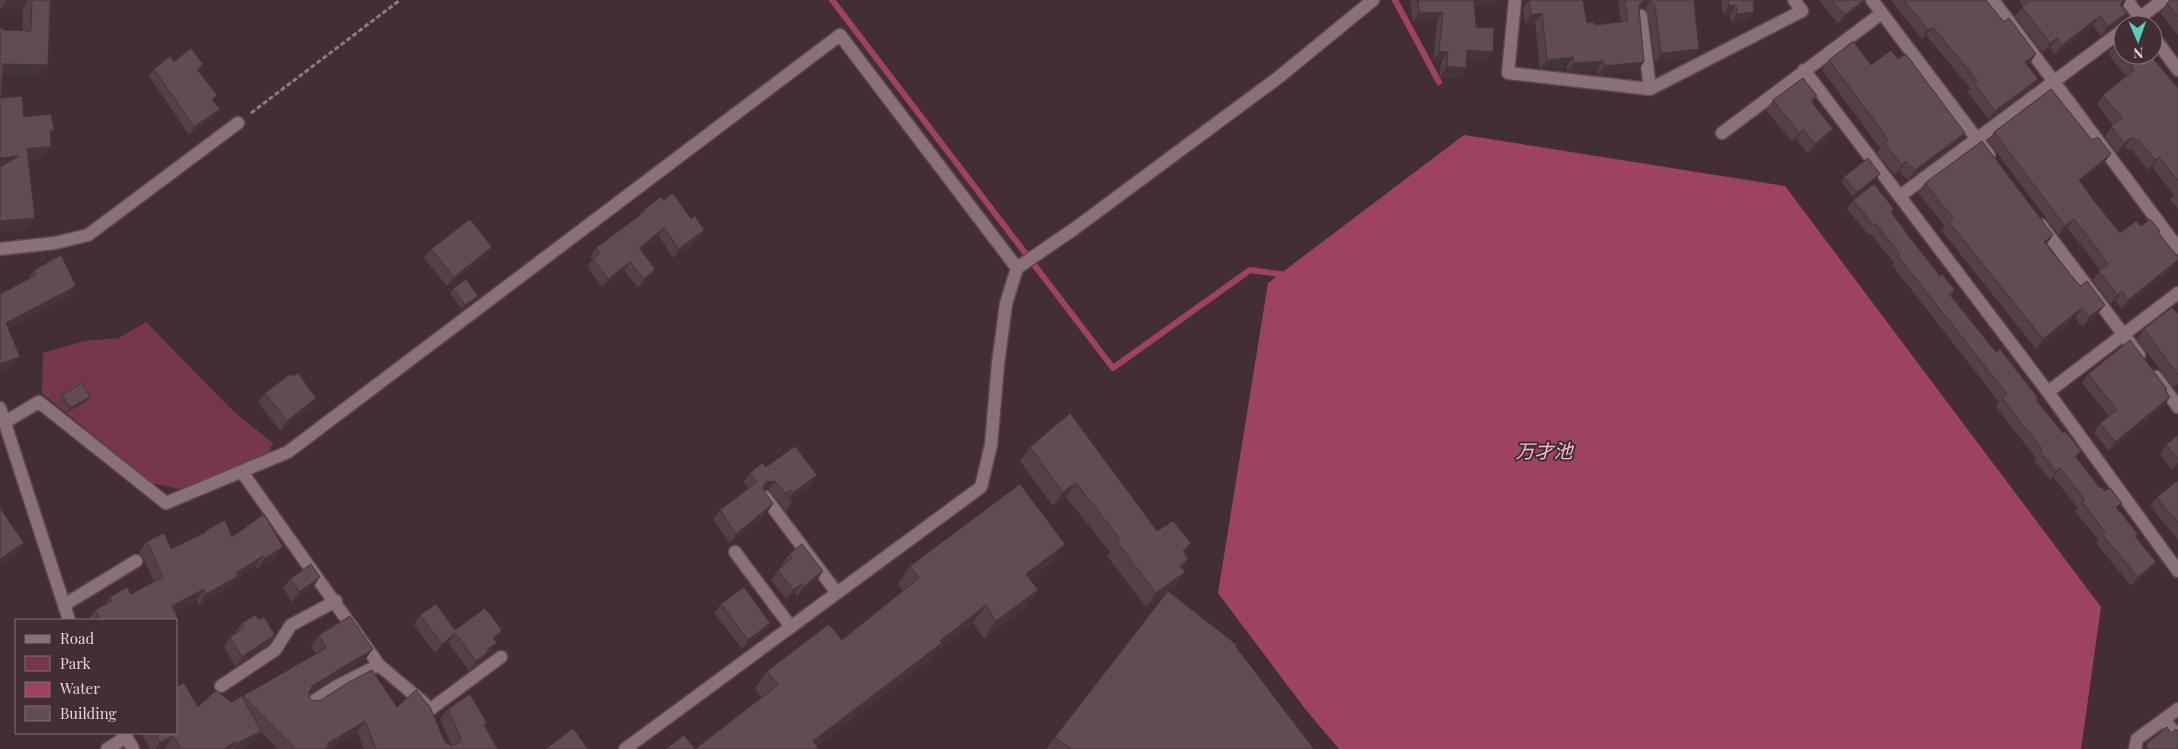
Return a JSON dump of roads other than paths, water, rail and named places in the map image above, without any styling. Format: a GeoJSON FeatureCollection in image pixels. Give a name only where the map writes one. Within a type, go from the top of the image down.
{"type":"FeatureCollection","features":[{"type":"Feature","properties":{"kind":"street"},"geometry":{"type":"LineString","coordinates":[[625,749],[980,487],[991,445],[998,364],[1006,304],[1017,268],[1074,229],[1279,77],[1372,0]]}},
{"type":"Feature","properties":{"kind":"street"},"geometry":{"type":"LineString","coordinates":[[1515,0],[1508,73],[1650,89],[1802,11],[1794,0]]}},
{"type":"Feature","properties":{"kind":"street"},"geometry":{"type":"LineString","coordinates":[[1872,0],[1994,163]]}},
{"type":"Feature","properties":{"kind":"street"},"geometry":{"type":"LineString","coordinates":[[1993,0],[2178,248]]}},
{"type":"Feature","properties":{"kind":"street"},"geometry":{"type":"LineString","coordinates":[[2127,0],[2134,15]]}},
{"type":"Feature","properties":{"kind":"street"},"geometry":{"type":"LineString","coordinates":[[2146,15],[2163,0]]}},
{"type":"Feature","properties":{"kind":"street"},"geometry":{"type":"LineString","coordinates":[[1722,133],[1882,13]]}},
{"type":"Feature","properties":{"kind":"street"},"geometry":{"type":"LineString","coordinates":[[1641,16],[1650,89]]}},
{"type":"Feature","properties":{"kind":"street"},"geometry":{"type":"LineString","coordinates":[[5,422],[39,402],[166,503],[288,452],[840,35],[1017,268]]}},
{"type":"Feature","properties":{"kind":"street"},"geometry":{"type":"LineString","coordinates":[[1900,196],[2113,38]]}},
{"type":"Feature","properties":{"kind":"street"},"geometry":{"type":"LineString","coordinates":[[2163,50],[2178,70]]}},
{"type":"Feature","properties":{"kind":"street"},"geometry":{"type":"LineString","coordinates":[[1804,70],[2048,392],[2178,571]]}},
{"type":"Feature","properties":{"kind":"street"},"geometry":{"type":"LineString","coordinates":[[0,250],[55,243],[88,235],[238,123]]}},
{"type":"Feature","properties":{"kind":"street"},"geometry":{"type":"LineString","coordinates":[[2036,217],[2178,407]]}},
{"type":"Feature","properties":{"kind":"street"},"geometry":{"type":"LineString","coordinates":[[2048,392],[2178,293]]}},
{"type":"Feature","properties":{"kind":"street"},"geometry":{"type":"LineString","coordinates":[[0,408],[69,619]]}},
{"type":"Feature","properties":{"kind":"street"},"geometry":{"type":"LineString","coordinates":[[242,472],[380,665],[424,703],[434,726]]}},
{"type":"Feature","properties":{"kind":"street"},"geometry":{"type":"LineString","coordinates":[[765,497],[837,593]]}},
{"type":"Feature","properties":{"kind":"street"},"geometry":{"type":"LineString","coordinates":[[735,552],[791,627]]}},
{"type":"Feature","properties":{"kind":"street"},"geometry":{"type":"LineString","coordinates":[[64,605],[136,561]]}},
{"type":"Feature","properties":{"kind":"street"},"geometry":{"type":"LineString","coordinates":[[220,686],[275,650],[291,625],[336,601]]}},
{"type":"Feature","properties":{"kind":"street"},"geometry":{"type":"LineString","coordinates":[[428,710],[501,657]]}},
{"type":"Feature","properties":{"kind":"street"},"geometry":{"type":"LineString","coordinates":[[309,704],[337,686],[380,665]]}},
{"type":"Feature","properties":{"kind":"street"},"geometry":{"type":"LineString","coordinates":[[2135,749],[2137,739],[2178,709]]}},
{"type":"Feature","properties":{"kind":"street"},"geometry":{"type":"LineString","coordinates":[[2164,719],[2178,737]]}},
{"type":"Feature","properties":{"kind":"street"},"geometry":{"type":"LineString","coordinates":[[107,749],[125,735],[133,749]]}},
{"type":"Feature","properties":{"kind":"water","name":"万才池"},"geometry":{"type":"Polygon","coordinates":[[[1464,135],[1785,186],[2101,607],[2081,749],[1339,749],[1306,710],[1218,593],[1268,283],[1464,135]]]}},
{"type":"Feature","properties":{"kind":"waterway"},"geometry":{"type":"LineString","coordinates":[[832,0],[1113,368],[1250,270],[1287,275]]}},
{"type":"Feature","properties":{"kind":"waterway"},"geometry":{"type":"LineString","coordinates":[[1395,0],[1439,82]]}}]}
